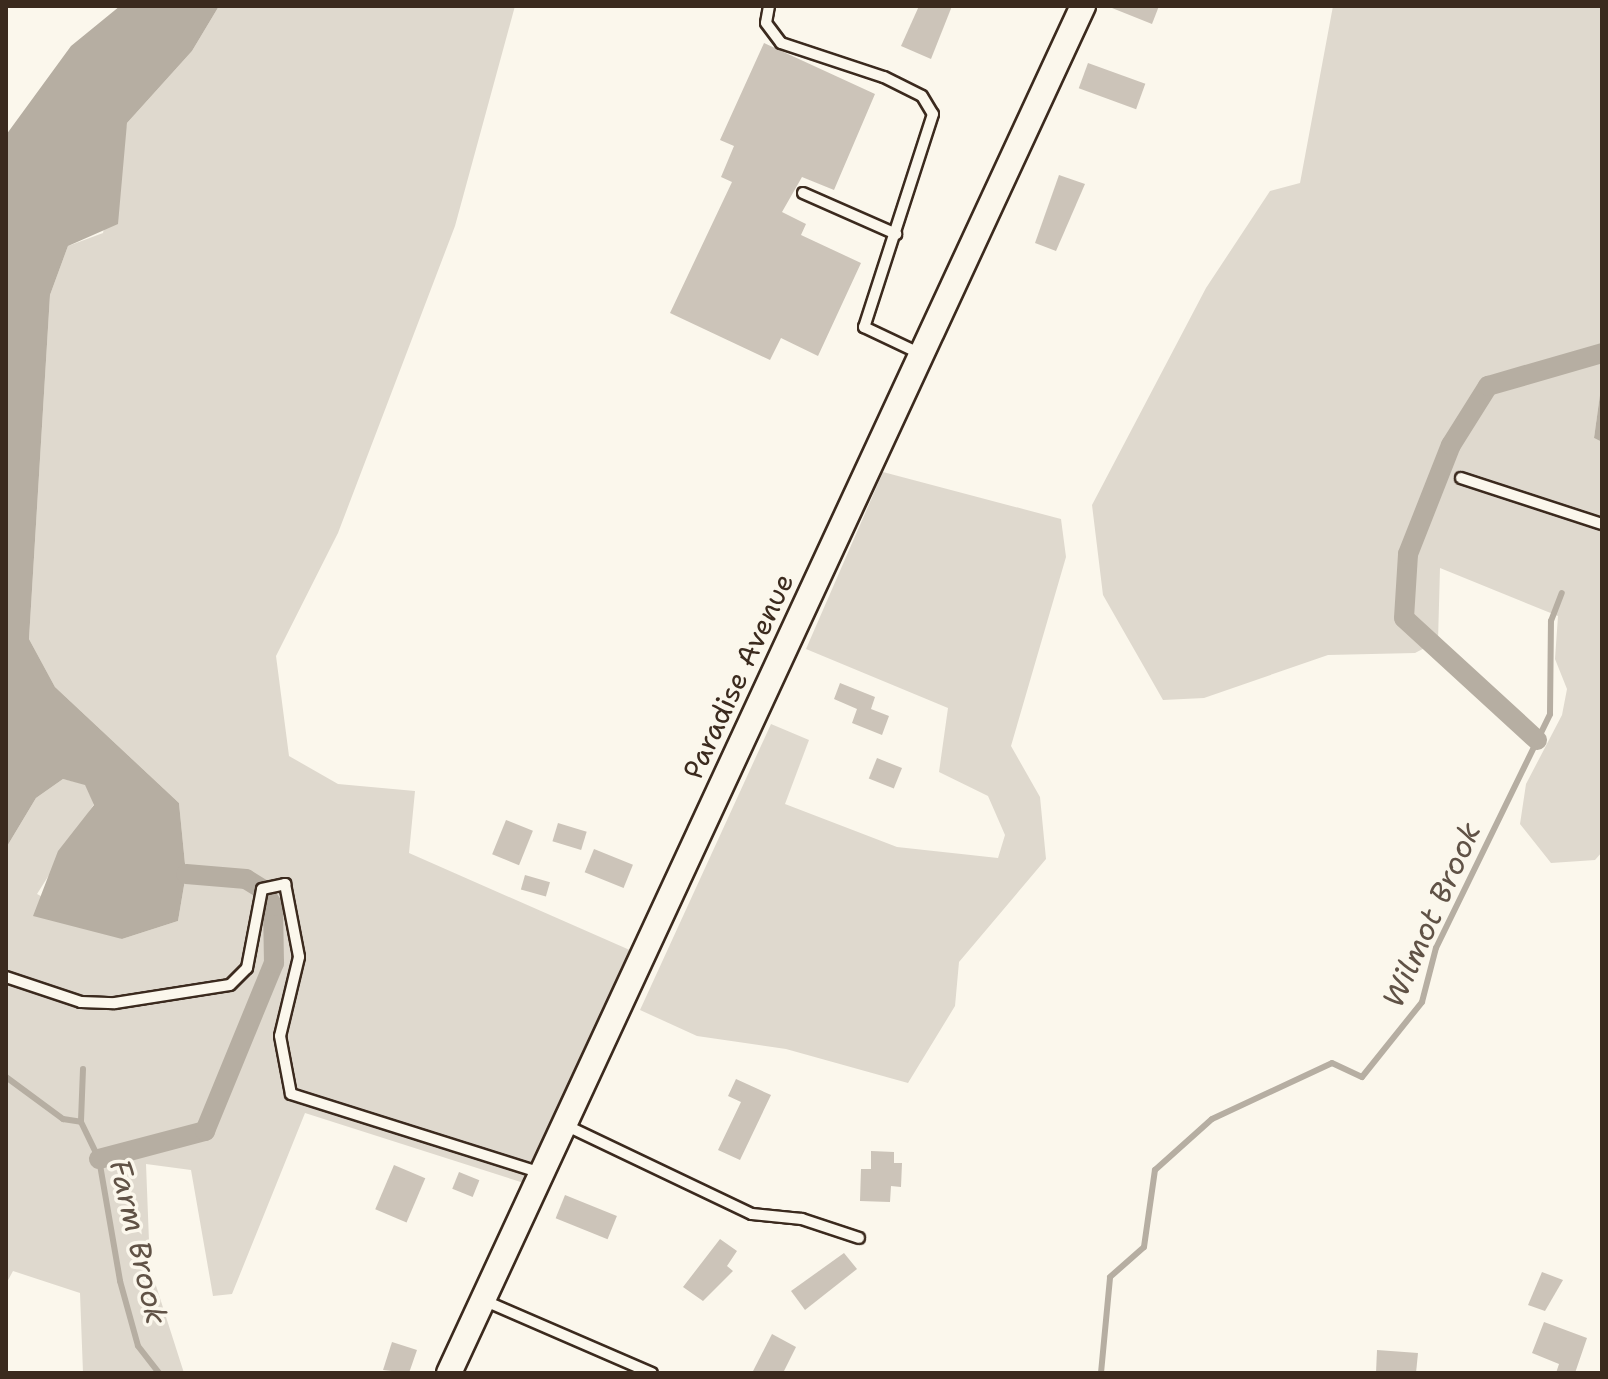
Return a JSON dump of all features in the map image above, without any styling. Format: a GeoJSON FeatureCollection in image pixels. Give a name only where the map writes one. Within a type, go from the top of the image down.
{"type":"FeatureCollection","features":[{"type":"Feature","properties":{"kind":"street","name":"Paradise Avenue"},"geometry":{"type":"LineString","coordinates":[[449,1373],[561,1124],[1083,6]]}},
{"type":"Feature","properties":{"kind":"lane"},"geometry":{"type":"LineString","coordinates":[[769,6],[766,23],[781,43],[884,77],[922,96],[933,114],[864,327],[921,354]]}},
{"type":"Feature","properties":{"kind":"lane"},"geometry":{"type":"LineString","coordinates":[[803,193],[896,234]]}},
{"type":"Feature","properties":{"kind":"lane"},"geometry":{"type":"LineString","coordinates":[[1461,478],[1602,524]]}},
{"type":"Feature","properties":{"kind":"lane"},"geometry":{"type":"LineString","coordinates":[[6,977],[81,1002],[115,1003],[230,985],[247,968],[262,889],[285,884],[299,957],[280,1036],[291,1094],[539,1172]]}},
{"type":"Feature","properties":{"kind":"lane"},"geometry":{"type":"LineString","coordinates":[[561,1124],[752,1214],[802,1219],[859,1238]]}},
{"type":"Feature","properties":{"kind":"lane"},"geometry":{"type":"LineString","coordinates":[[481,1300],[652,1373]]}},
{"type":"Feature","properties":{"kind":"shaded area"},"geometry":{"type":"Polygon","coordinates":[[[120,6],[219,6],[192,51],[127,123],[118,224],[68,246],[50,295],[29,639],[55,687],[179,803],[186,874],[178,921],[122,939],[33,916],[58,851],[94,805],[85,785],[63,779],[36,798],[6,848],[6,135],[71,46],[120,6]]]}},
{"type":"Feature","properties":{"kind":"shaded area"},"geometry":{"type":"Polygon","coordinates":[[[219,6],[515,6],[455,226],[338,533],[276,656],[289,756],[338,784],[415,791],[409,853],[632,951],[524,1183],[305,1113],[232,1294],[213,1296],[191,1170],[146,1164],[150,1267],[184,1373],[83,1373],[80,1293],[13,1271],[6,1284],[6,848],[36,798],[63,779],[85,784],[94,804],[37,894],[122,939],[178,921],[186,874],[179,803],[55,687],[29,639],[50,295],[68,246],[103,233],[127,123],[192,51],[219,6]]]}},
{"type":"Feature","properties":{"kind":"shaded area"},"geometry":{"type":"Polygon","coordinates":[[[1333,6],[1602,6],[1602,380],[1594,438],[1602,442],[1602,852],[1595,860],[1551,863],[1520,824],[1526,784],[1562,715],[1567,689],[1555,659],[1558,616],[1440,568],[1438,641],[1415,653],[1328,655],[1204,698],[1163,700],[1103,595],[1092,505],[1206,288],[1270,191],[1300,183],[1333,6]]]}},
{"type":"Feature","properties":{"kind":"shaded area"},"geometry":{"type":"Polygon","coordinates":[[[1602,380],[1602,442],[1594,438],[1602,380]]]}},
{"type":"Feature","properties":{"kind":"shaded area"},"geometry":{"type":"Polygon","coordinates":[[[883,472],[1061,519],[1066,557],[1011,746],[1040,797],[1046,859],[959,962],[955,1006],[908,1083],[786,1049],[697,1036],[640,1010],[771,724],[809,740],[785,804],[897,847],[998,858],[1005,835],[988,796],[939,772],[948,708],[806,649],[883,472]]]}},
{"type":"Feature","properties":{"kind":"building"},"geometry":{"type":"Polygon","coordinates":[[[919,6],[952,6],[931,59],[901,46],[919,6]]]}},
{"type":"Feature","properties":{"kind":"building"},"geometry":{"type":"Polygon","coordinates":[[[1107,6],[1159,6],[1152,24],[1107,6]]]}},
{"type":"Feature","properties":{"kind":"building"},"geometry":{"type":"Polygon","coordinates":[[[764,43],[875,94],[834,190],[802,177],[782,212],[806,224],[801,235],[861,263],[818,356],[781,338],[770,360],[670,313],[732,182],[721,177],[734,146],[720,140],[764,43]]]}},
{"type":"Feature","properties":{"kind":"building"},"geometry":{"type":"Polygon","coordinates":[[[1088,63],[1145,84],[1136,109],[1079,88],[1088,63]]]}},
{"type":"Feature","properties":{"kind":"building"},"geometry":{"type":"Polygon","coordinates":[[[1059,175],[1085,184],[1056,251],[1035,243],[1059,175]]]}},
{"type":"Feature","properties":{"kind":"building"},"geometry":{"type":"Polygon","coordinates":[[[840,683],[875,697],[871,709],[889,716],[882,735],[852,723],[857,709],[834,699],[840,683]]]}},
{"type":"Feature","properties":{"kind":"building"},"geometry":{"type":"Polygon","coordinates":[[[877,758],[902,768],[894,789],[869,778],[877,758]]]}},
{"type":"Feature","properties":{"kind":"building"},"geometry":{"type":"Polygon","coordinates":[[[506,820],[533,831],[519,865],[492,854],[506,820]]]}},
{"type":"Feature","properties":{"kind":"building"},"geometry":{"type":"Polygon","coordinates":[[[558,823],[587,832],[581,850],[552,841],[558,823]]]}},
{"type":"Feature","properties":{"kind":"building"},"geometry":{"type":"Polygon","coordinates":[[[594,849],[633,865],[624,888],[585,872],[594,849]]]}},
{"type":"Feature","properties":{"kind":"building"},"geometry":{"type":"Polygon","coordinates":[[[525,875],[550,882],[546,897],[521,889],[525,875]]]}},
{"type":"Feature","properties":{"kind":"building"},"geometry":{"type":"Polygon","coordinates":[[[736,1079],[771,1095],[740,1160],[718,1150],[741,1102],[728,1096],[736,1079]]]}},
{"type":"Feature","properties":{"kind":"building"},"geometry":{"type":"Polygon","coordinates":[[[871,1151],[894,1152],[894,1163],[902,1163],[901,1187],[891,1186],[890,1202],[860,1201],[861,1169],[871,1169],[871,1151]]]}},
{"type":"Feature","properties":{"kind":"building"},"geometry":{"type":"Polygon","coordinates":[[[394,1165],[425,1178],[407,1222],[375,1209],[394,1165]]]}},
{"type":"Feature","properties":{"kind":"building"},"geometry":{"type":"Polygon","coordinates":[[[459,1172],[479,1180],[473,1197],[452,1189],[459,1172]]]}},
{"type":"Feature","properties":{"kind":"building"},"geometry":{"type":"Polygon","coordinates":[[[565,1195],[617,1216],[608,1239],[556,1218],[565,1195]]]}},
{"type":"Feature","properties":{"kind":"building"},"geometry":{"type":"Polygon","coordinates":[[[720,1239],[737,1251],[727,1266],[733,1271],[703,1301],[683,1287],[720,1239]]]}},
{"type":"Feature","properties":{"kind":"building"},"geometry":{"type":"Polygon","coordinates":[[[844,1253],[857,1269],[805,1310],[791,1291],[844,1253]]]}},
{"type":"Feature","properties":{"kind":"building"},"geometry":{"type":"Polygon","coordinates":[[[1542,1272],[1563,1280],[1545,1311],[1528,1305],[1542,1272]]]}},
{"type":"Feature","properties":{"kind":"building"},"geometry":{"type":"Polygon","coordinates":[[[1544,1322],[1587,1338],[1575,1373],[1556,1373],[1559,1364],[1532,1353],[1544,1322]]]}},
{"type":"Feature","properties":{"kind":"building"},"geometry":{"type":"Polygon","coordinates":[[[772,1334],[796,1347],[783,1373],[752,1373],[772,1334]]]}},
{"type":"Feature","properties":{"kind":"building"},"geometry":{"type":"Polygon","coordinates":[[[392,1342],[417,1350],[409,1373],[383,1370],[392,1342]]]}},
{"type":"Feature","properties":{"kind":"building"},"geometry":{"type":"Polygon","coordinates":[[[1377,1350],[1418,1353],[1416,1373],[1376,1373],[1377,1350]]]}},
{"type":"Feature","properties":{"kind":"waterway"},"geometry":{"type":"LineString","coordinates":[[1537,740],[1404,618],[1408,554],[1451,445],[1488,386],[1602,353]]}},
{"type":"Feature","properties":{"kind":"waterway","name":"Wilmot Brook"},"geometry":{"type":"LineString","coordinates":[[1101,1373],[1110,1277],[1144,1247],[1155,1170],[1212,1119],[1332,1063],[1362,1077],[1422,1002],[1436,948],[1550,714],[1551,621],[1562,593]]}},
{"type":"Feature","properties":{"kind":"waterway"},"geometry":{"type":"LineString","coordinates":[[99,1159],[205,1131],[274,963],[273,906],[262,889],[246,879],[186,874]]}},
{"type":"Feature","properties":{"kind":"waterway","name":"Farm Brook"},"geometry":{"type":"LineString","coordinates":[[83,1069],[81,1122],[99,1159],[120,1281],[138,1346],[159,1373]]}},
{"type":"Feature","properties":{"kind":"waterway"},"geometry":{"type":"LineString","coordinates":[[6,1077],[63,1119],[81,1122]]}}]}
